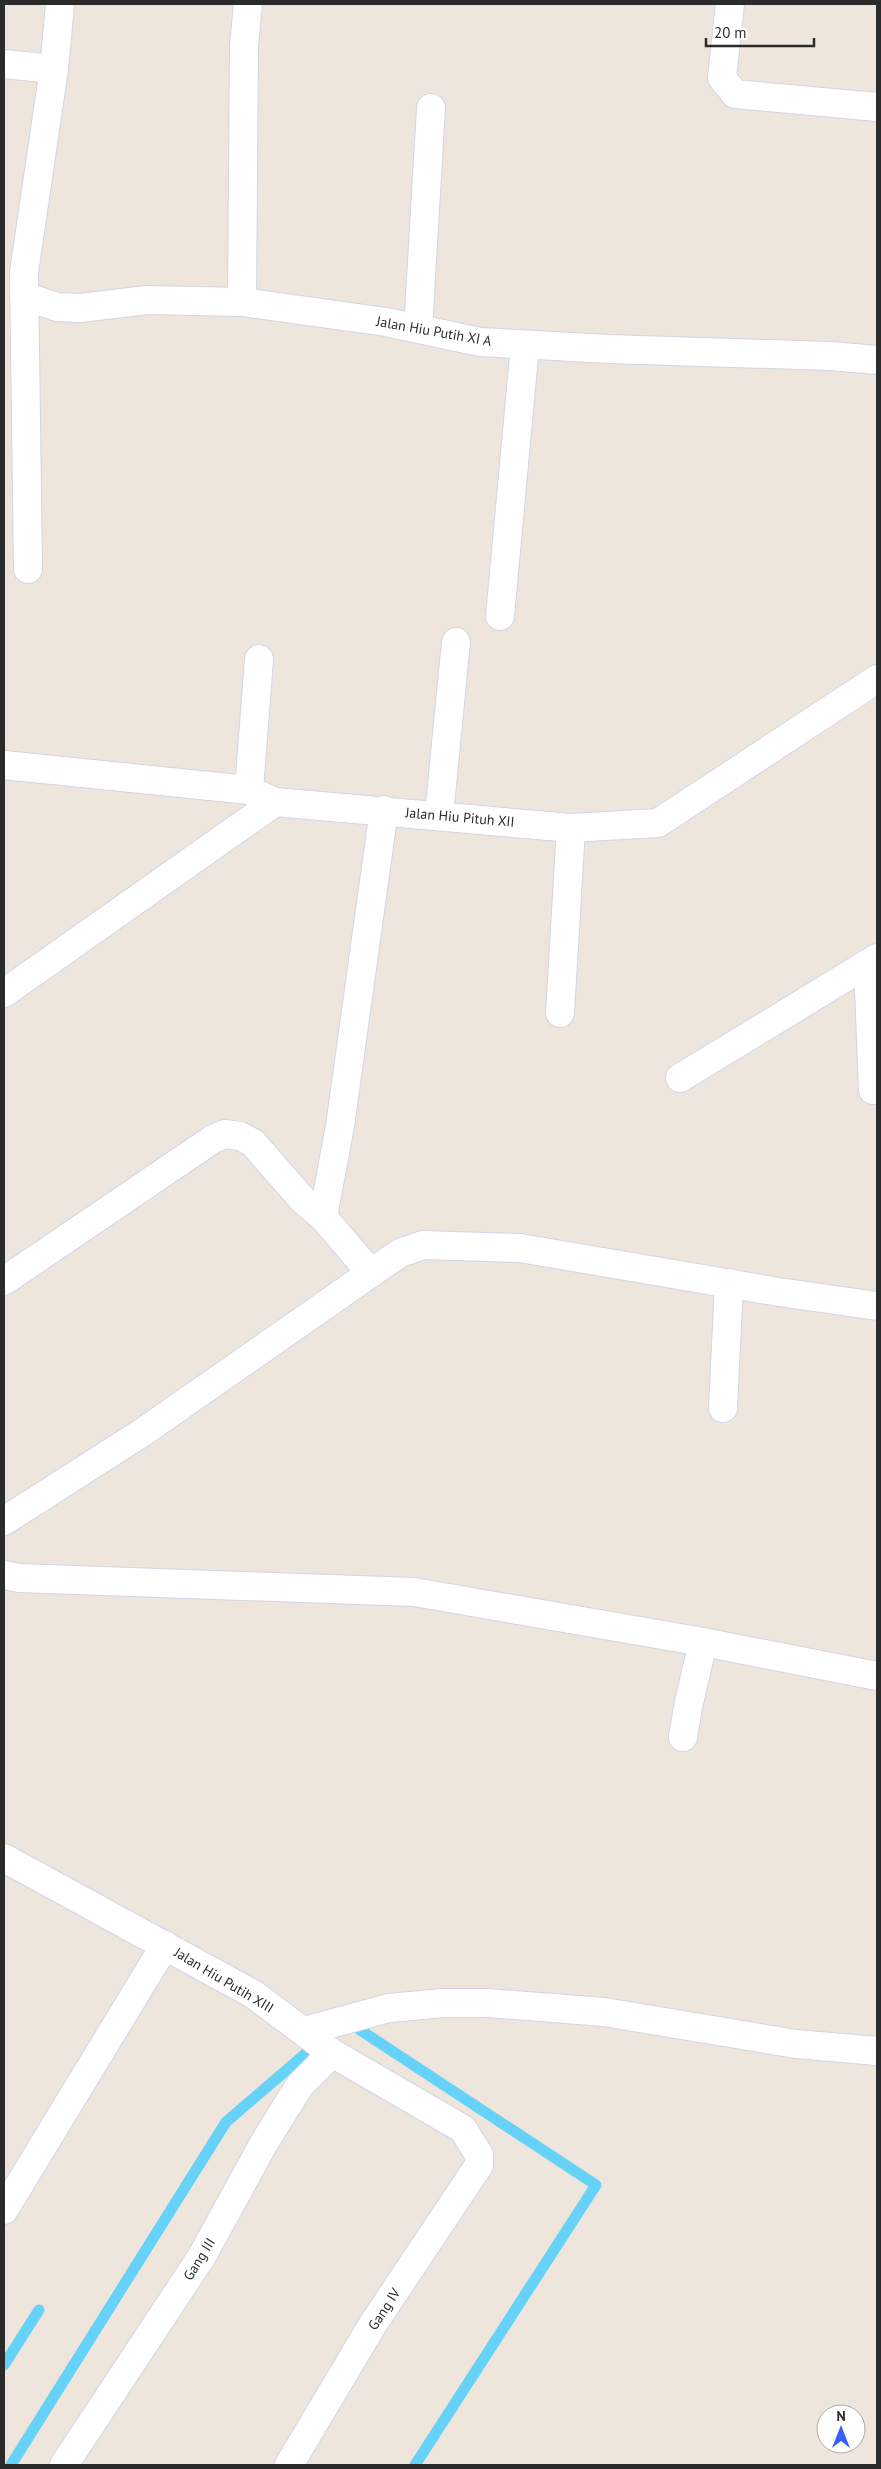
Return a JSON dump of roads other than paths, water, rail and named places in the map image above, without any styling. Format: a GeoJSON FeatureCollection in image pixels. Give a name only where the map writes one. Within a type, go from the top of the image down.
{"type":"FeatureCollection","features":[{"type":"Feature","properties":{"kind":"street"},"geometry":{"type":"LineString","coordinates":[[28,569],[17,280],[54,69],[60,4]]}},
{"type":"Feature","properties":{"kind":"street"},"geometry":{"type":"LineString","coordinates":[[242,302],[244,45],[248,4]]}},
{"type":"Feature","properties":{"kind":"street"},"geometry":{"type":"LineString","coordinates":[[730,4],[722,78],[735,94],[877,107]]}},
{"type":"Feature","properties":{"kind":"street"},"geometry":{"type":"LineString","coordinates":[[4,64],[54,69]]}},
{"type":"Feature","properties":{"kind":"street"},"geometry":{"type":"LineString","coordinates":[[418,329],[431,108]]}},
{"type":"Feature","properties":{"kind":"street","name":"Jalan Hiu Putih XI A"},"geometry":{"type":"LineString","coordinates":[[17,280],[57,306],[80,308],[148,300],[242,302],[386,322],[480,342],[831,356],[877,360]]}},
{"type":"Feature","properties":{"kind":"street"},"geometry":{"type":"LineString","coordinates":[[500,616],[525,345]]}},
{"type":"Feature","properties":{"kind":"street"},"geometry":{"type":"LineString","coordinates":[[439,815],[456,642]]}},
{"type":"Feature","properties":{"kind":"street"},"geometry":{"type":"LineString","coordinates":[[249,790],[259,660]]}},
{"type":"Feature","properties":{"kind":"street","name":"Jalan Hiu Pituh XII"},"geometry":{"type":"LineString","coordinates":[[4,765],[249,790],[275,802],[384,810],[571,828],[658,823],[877,679]]}},
{"type":"Feature","properties":{"kind":"street"},"geometry":{"type":"LineString","coordinates":[[4,993],[275,802]]}},
{"type":"Feature","properties":{"kind":"street"},"geometry":{"type":"LineString","coordinates":[[323,1217],[340,1126],[384,810]]}},
{"type":"Feature","properties":{"kind":"street"},"geometry":{"type":"LineString","coordinates":[[560,1013],[571,828]]}},
{"type":"Feature","properties":{"kind":"street"},"geometry":{"type":"LineString","coordinates":[[680,1078],[872,961]]}},
{"type":"Feature","properties":{"kind":"street"},"geometry":{"type":"LineString","coordinates":[[872,961],[873,1090]]}},
{"type":"Feature","properties":{"kind":"street"},"geometry":{"type":"LineString","coordinates":[[4,1280],[213,1139],[225,1134],[240,1136],[254,1143],[302,1199],[323,1217],[371,1273]]}},
{"type":"Feature","properties":{"kind":"street"},"geometry":{"type":"LineString","coordinates":[[4,1521],[143,1432],[400,1253],[424,1244],[520,1248],[877,1306]]}},
{"type":"Feature","properties":{"kind":"street"},"geometry":{"type":"LineString","coordinates":[[723,1408],[730,1283]]}},
{"type":"Feature","properties":{"kind":"street"},"geometry":{"type":"LineString","coordinates":[[4,1575],[19,1578],[414,1592],[703,1642],[877,1676]]}},
{"type":"Feature","properties":{"kind":"street"},"geometry":{"type":"LineString","coordinates":[[683,1737],[703,1642]]}},
{"type":"Feature","properties":{"kind":"street","name":"Jalan Hiu Putih XIII"},"geometry":{"type":"LineString","coordinates":[[4,1858],[254,1994],[332,2053],[463,2129],[479,2155]]}},
{"type":"Feature","properties":{"kind":"street"},"geometry":{"type":"LineString","coordinates":[[4,2210],[165,1945]]}},
{"type":"Feature","properties":{"kind":"street"},"geometry":{"type":"LineString","coordinates":[[304,2031],[389,2008],[443,2003],[488,2003],[604,2012],[796,2044],[877,2050]]}},
{"type":"Feature","properties":{"kind":"street","name":"Gang III"},"geometry":{"type":"LineString","coordinates":[[64,2465],[202,2256],[264,2143],[300,2086],[332,2053]]}},
{"type":"Feature","properties":{"kind":"street","name":"Gang IV"},"geometry":{"type":"LineString","coordinates":[[290,2465],[373,2324],[479,2165],[479,2155]]}},
{"type":"Feature","properties":{"kind":"waterway"},"geometry":{"type":"LineString","coordinates":[[348,2022],[596,2185],[415,2465]]}},
{"type":"Feature","properties":{"kind":"waterway"},"geometry":{"type":"LineString","coordinates":[[11,2465],[226,2122],[318,2043]]}},
{"type":"Feature","properties":{"kind":"waterway"},"geometry":{"type":"LineString","coordinates":[[4,2365],[39,2310]]}}]}
